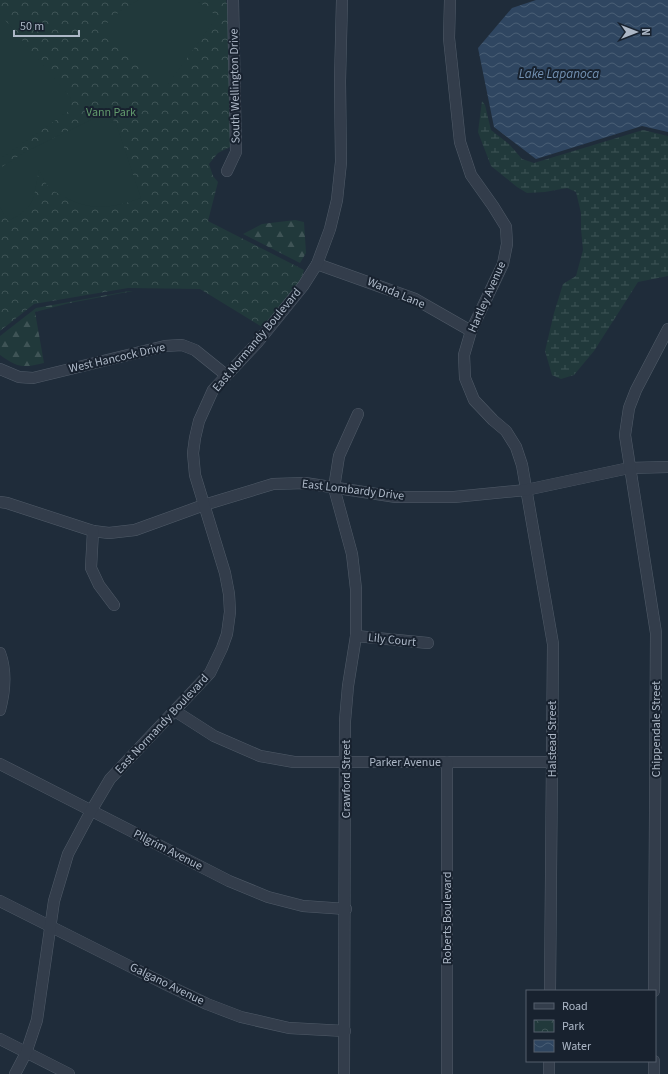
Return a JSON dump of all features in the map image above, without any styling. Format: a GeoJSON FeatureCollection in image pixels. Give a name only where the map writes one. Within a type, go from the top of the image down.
{"type":"FeatureCollection","features":[{"type":"Feature","properties":{"kind":"street","name":"South Wellington Drive"},"geometry":{"type":"LineString","coordinates":[[227,171],[236,152],[233,0]]}},
{"type":"Feature","properties":{"kind":"street","name":"East Normandy Boulevard"},"geometry":{"type":"LineString","coordinates":[[15,1074],[26,1053],[37,1020],[54,901],[68,854],[91,810],[110,779],[210,673],[227,634],[230,612],[229,594],[225,573],[195,475],[193,453],[195,438],[199,421],[213,390],[257,343],[304,286],[317,264],[330,229],[337,200],[341,162],[340,81],[342,0]]}},
{"type":"Feature","properties":{"kind":"street","name":"Hartley Avenue"},"geometry":{"type":"LineString","coordinates":[[450,0],[449,38],[460,142],[471,175],[506,227],[507,244],[503,264],[471,331],[464,355],[465,378],[474,400],[506,431],[516,447],[522,465],[526,490]]}},
{"type":"Feature","properties":{"kind":"street","name":"Wanda Lane"},"geometry":{"type":"LineString","coordinates":[[317,264],[415,299],[471,331]]}},
{"type":"Feature","properties":{"kind":"street","name":"Chippendale Street"},"geometry":{"type":"LineString","coordinates":[[654,990],[656,633],[625,435],[629,408],[636,390],[668,329]]}},
{"type":"Feature","properties":{"kind":"street","name":"West Hancock Drive"},"geometry":{"type":"LineString","coordinates":[[0,369],[19,377],[32,378],[166,346],[182,345],[195,350],[226,375]]}},
{"type":"Feature","properties":{"kind":"street"},"geometry":{"type":"LineString","coordinates":[[334,488],[339,456],[358,414]]}},
{"type":"Feature","properties":{"kind":"street","name":"East Lombardy Drive"},"geometry":{"type":"LineString","coordinates":[[0,502],[93,531],[109,533],[134,530],[273,484],[305,483],[396,497],[454,497],[526,490],[629,468],[668,467]]}},
{"type":"Feature","properties":{"kind":"street","name":"Crawford Street"},"geometry":{"type":"LineString","coordinates":[[334,488],[352,554],[357,614],[356,636],[348,686],[346,721],[344,1074]]}},
{"type":"Feature","properties":{"kind":"street","name":"Halstead Street"},"geometry":{"type":"LineString","coordinates":[[526,490],[553,644],[550,990]]}},
{"type":"Feature","properties":{"kind":"street"},"geometry":{"type":"LineString","coordinates":[[93,531],[91,568],[99,585],[114,606]]}},
{"type":"Feature","properties":{"kind":"street","name":"Lily Court"},"geometry":{"type":"LineString","coordinates":[[356,636],[428,643]]}},
{"type":"Feature","properties":{"kind":"street"},"geometry":{"type":"LineString","coordinates":[[0,653],[4,675],[4,693],[0,710]]}},
{"type":"Feature","properties":{"kind":"street","name":"Parker Avenue"},"geometry":{"type":"LineString","coordinates":[[175,711],[214,736],[260,756],[294,762],[552,762]]}},
{"type":"Feature","properties":{"kind":"street","name":"Roberts Boulevard"},"geometry":{"type":"LineString","coordinates":[[446,762],[446,1074]]}},
{"type":"Feature","properties":{"kind":"street","name":"Pilgrim Avenue"},"geometry":{"type":"LineString","coordinates":[[0,764],[229,880],[268,897],[303,906],[346,908]]}},
{"type":"Feature","properties":{"kind":"street","name":"Galgano Avenue"},"geometry":{"type":"LineString","coordinates":[[0,901],[165,984],[208,1004],[241,1017],[289,1028],[345,1031]]}},
{"type":"Feature","properties":{"kind":"street"},"geometry":{"type":"LineString","coordinates":[[0,1039],[69,1074]]}},
{"type":"Feature","properties":{"kind":"street"},"geometry":{"type":"LineString","coordinates":[[549,1062],[549,1074]]}},
{"type":"Feature","properties":{"kind":"street"},"geometry":{"type":"LineString","coordinates":[[654,1062],[654,1074]]}},
{"type":"Feature","properties":{"kind":"green space","name":"Vann Park"},"geometry":{"type":"Polygon","coordinates":[[[0,0],[226,0],[229,14],[230,147],[218,153],[209,164],[213,176],[218,182],[208,221],[304,270],[292,293],[262,327],[200,289],[128,288],[34,304],[0,331],[0,0]]]}},
{"type":"Feature","properties":{"kind":"green space"},"geometry":{"type":"Polygon","coordinates":[[[139,0],[196,0],[217,17],[168,84],[164,87],[99,32],[108,22],[127,6],[139,0]]]}},
{"type":"Feature","properties":{"kind":"green space"},"geometry":{"type":"Polygon","coordinates":[[[0,14],[71,98],[70,110],[0,159],[0,14]]]}},
{"type":"Feature","properties":{"kind":"green space"},"geometry":{"type":"Polygon","coordinates":[[[482,101],[485,105],[491,130],[509,144],[522,159],[534,163],[643,130],[668,136],[668,276],[638,282],[594,351],[574,375],[561,379],[552,375],[545,351],[563,284],[576,276],[583,250],[581,213],[576,192],[567,188],[545,192],[527,193],[517,187],[491,166],[478,132],[482,101]]]}},
{"type":"Feature","properties":{"kind":"green space"},"geometry":{"type":"Polygon","coordinates":[[[101,115],[115,121],[141,198],[112,206],[102,207],[83,204],[73,201],[50,188],[39,170],[34,195],[29,206],[8,221],[0,207],[0,168],[27,151],[101,115]]]}},
{"type":"Feature","properties":{"kind":"green space"},"geometry":{"type":"Polygon","coordinates":[[[295,220],[304,222],[306,253],[300,263],[243,234],[262,224],[295,220]]]}},
{"type":"Feature","properties":{"kind":"green space"},"geometry":{"type":"Polygon","coordinates":[[[133,291],[70,303],[35,312],[44,363],[31,366],[21,366],[16,365],[0,355],[0,336],[36,308],[133,291]]]}},
{"type":"Feature","properties":{"kind":"water","name":"Lake Lapanoca"},"geometry":{"type":"Polygon","coordinates":[[[536,0],[668,0],[668,132],[642,126],[536,159],[494,127],[478,48],[512,8],[536,0]]]}}]}
